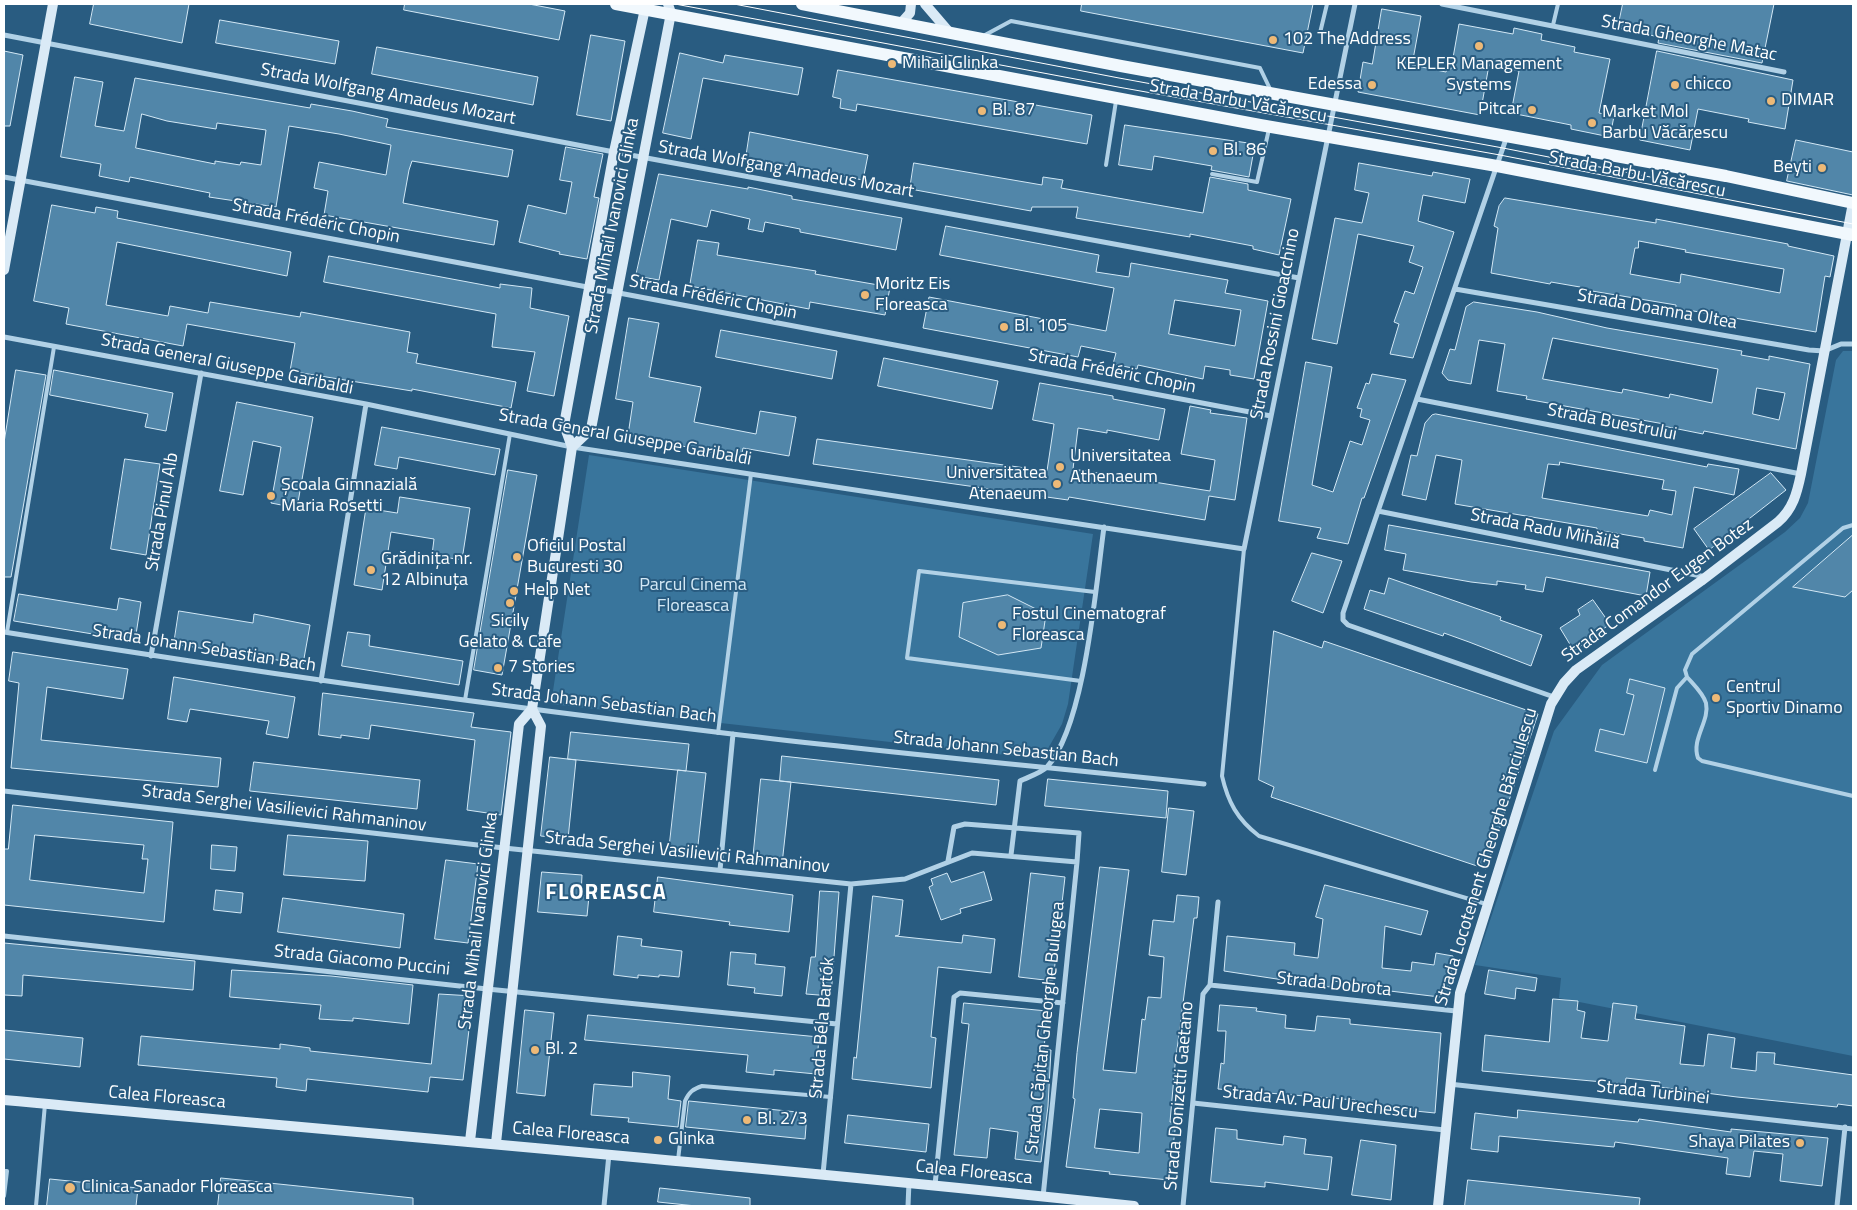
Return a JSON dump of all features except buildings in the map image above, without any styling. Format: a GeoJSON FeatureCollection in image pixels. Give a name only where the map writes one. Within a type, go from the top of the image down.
{"type":"FeatureCollection","features":[{"type":"Feature","properties":{"kind":"main road","name":"Strada Barbu Văcărescu"},"geometry":{"type":"LineString","coordinates":[[616,4],[669,8],[1117,99],[1497,166],[1850,235]]}},
{"type":"Feature","properties":{"kind":"main road","name":"Strada Barbu Văcărescu"},"geometry":{"type":"LineString","coordinates":[[802,4],[1272,93],[1507,135],[1853,203]]}},
{"type":"Feature","properties":{"kind":"street"},"geometry":{"type":"LineString","coordinates":[[4,270],[53,4]]}},
{"type":"Feature","properties":{"kind":"street"},"geometry":{"type":"LineString","coordinates":[[902,22],[910,13],[912,4]]}},
{"type":"Feature","properties":{"kind":"street"},"geometry":{"type":"LineString","coordinates":[[925,4],[949,32]]}},
{"type":"Feature","properties":{"kind":"street"},"geometry":{"type":"LineString","coordinates":[[1334,104],[1355,4]]}},
{"type":"Feature","properties":{"kind":"street","name":"Strada Gheorghe Matac"},"geometry":{"type":"LineString","coordinates":[[1442,4],[1784,72]]}},
{"type":"Feature","properties":{"kind":"street","name":"Strada Mihail Ivanovici Glinka"},"geometry":{"type":"LineString","coordinates":[[470,1141],[519,724],[532,709],[572,447],[564,425],[614,152],[645,6]]}},
{"type":"Feature","properties":{"kind":"street","name":"Strada Mihail Ivanovici Glinka"},"geometry":{"type":"LineString","coordinates":[[572,447],[591,429],[669,8]]}},
{"type":"Feature","properties":{"kind":"street","name":"Strada Wolfgang Amadeus Mozart"},"geometry":{"type":"LineString","coordinates":[[4,35],[614,152],[1299,278]]}},
{"type":"Feature","properties":{"kind":"street","name":"Strada Rossini Gioacchino"},"geometry":{"type":"LineString","coordinates":[[1244,549],[1334,104]]}},
{"type":"Feature","properties":{"kind":"street"},"geometry":{"type":"LineString","coordinates":[[1507,135],[1343,613],[1343,620],[1348,625],[1554,697]]}},
{"type":"Feature","properties":{"kind":"street","name":"Strada Frédéric Chopin"},"geometry":{"type":"LineString","coordinates":[[4,177],[589,289],[1271,416]]}},
{"type":"Feature","properties":{"kind":"street","name":"Strada Comandor Eugen Botez"},"geometry":{"type":"LineString","coordinates":[[1554,697],[1576,670],[1706,577],[1786,515],[1798,492],[1802,474],[1824,351],[1850,235],[1853,203]]}},
{"type":"Feature","properties":{"kind":"street","name":"Strada Doamna Oltea"},"geometry":{"type":"LineString","coordinates":[[1455,289],[1824,351],[1841,344],[1853,344]]}},
{"type":"Feature","properties":{"kind":"street","name":"Strada General Giuseppe Garibaldi"},"geometry":{"type":"LineString","coordinates":[[4,337],[366,404],[572,447],[1244,549]]}},
{"type":"Feature","properties":{"kind":"street","name":"Strada Pinul Alb"},"geometry":{"type":"LineString","coordinates":[[151,656],[201,373]]}},
{"type":"Feature","properties":{"kind":"street","name":"Strada Buestrului"},"geometry":{"type":"LineString","coordinates":[[1417,398],[1802,474]]}},
{"type":"Feature","properties":{"kind":"street"},"geometry":{"type":"LineString","coordinates":[[320,681],[366,404]]}},
{"type":"Feature","properties":{"kind":"street","name":"Strada Radu Mihăilă"},"geometry":{"type":"LineString","coordinates":[[1378,511],[1706,577]]}},
{"type":"Feature","properties":{"kind":"street"},"geometry":{"type":"LineString","coordinates":[[1077,862],[1011,855],[1013,827],[1020,782],[1046,768],[1064,738],[1081,680],[1096,592],[1104,527]]}},
{"type":"Feature","properties":{"kind":"street","name":"Strada Johann Sebastian Bach"},"geometry":{"type":"LineString","coordinates":[[6,632],[320,681],[532,709],[733,734],[1204,784]]}},
{"type":"Feature","properties":{"kind":"street","name":"Strada Locotenent Gheorghe Bănciulescu"},"geometry":{"type":"LineString","coordinates":[[1438,1206],[1456,1012],[1486,904],[1554,697]]}},
{"type":"Feature","properties":{"kind":"street","name":"Strada Mihail Ivanovici Glinka"},"geometry":{"type":"LineString","coordinates":[[496,1143],[541,726],[532,709]]}},
{"type":"Feature","properties":{"kind":"street"},"geometry":{"type":"LineString","coordinates":[[720,870],[733,734]]}},
{"type":"Feature","properties":{"kind":"street","name":"Strada Serghei Vasilievici Rahmaninov"},"geometry":{"type":"LineString","coordinates":[[4,791],[504,848],[851,884],[904,879],[972,853],[1011,855]]}},
{"type":"Feature","properties":{"kind":"street","name":"Strada Căpitan Gheorghe Bulugea"},"geometry":{"type":"LineString","coordinates":[[948,861],[954,827],[965,824],[1079,834],[1043,1196]]}},
{"type":"Feature","properties":{"kind":"street","name":"Strada Béla Bartók"},"geometry":{"type":"LineString","coordinates":[[823,1174],[851,884]]}},
{"type":"Feature","properties":{"kind":"street","name":"Strada Donizetti Gaetano"},"geometry":{"type":"LineString","coordinates":[[1184,1206],[1203,994],[1210,985],[1218,902]]}},
{"type":"Feature","properties":{"kind":"street","name":"Strada Giacomo Puccini"},"geometry":{"type":"LineString","coordinates":[[4,936],[487,989],[838,1024]]}},
{"type":"Feature","properties":{"kind":"street","name":"Strada Dobrota"},"geometry":{"type":"LineString","coordinates":[[1210,985],[1456,1012]]}},
{"type":"Feature","properties":{"kind":"street"},"geometry":{"type":"LineString","coordinates":[[935,1185],[954,997],[960,993],[1063,1003]]}},
{"type":"Feature","properties":{"kind":"street","name":"Strada Turbinei"},"geometry":{"type":"LineString","coordinates":[[1449,1084],[1853,1129]]}},
{"type":"Feature","properties":{"kind":"street","name":"Calea Floreasca"},"geometry":{"type":"LineString","coordinates":[[4,1100],[678,1160],[1134,1206]]}},
{"type":"Feature","properties":{"kind":"street","name":"Strada Av. Paul Urechescu"},"geometry":{"type":"LineString","coordinates":[[1193,1103],[1445,1130]]}},
{"type":"Feature","properties":{"kind":"street"},"geometry":{"type":"LineString","coordinates":[[1837,1206],[1845,1127]]}},
{"type":"Feature","properties":{"kind":"street"},"geometry":{"type":"LineString","coordinates":[[604,1206],[609,1154]]}},
{"type":"Feature","properties":{"kind":"street"},"geometry":{"type":"LineString","coordinates":[[908,1206],[909,1182]]}},
{"type":"Feature","properties":{"kind":"lane"},"geometry":{"type":"LineString","coordinates":[[1320,33],[1327,4]]}},
{"type":"Feature","properties":{"kind":"lane"},"geometry":{"type":"LineString","coordinates":[[1553,25],[1558,4]]}},
{"type":"Feature","properties":{"kind":"lane"},"geometry":{"type":"LineString","coordinates":[[981,38],[1011,21],[1260,68],[1272,93]]}},
{"type":"Feature","properties":{"kind":"lane"},"geometry":{"type":"LineString","coordinates":[[1106,165],[1117,99]]}},
{"type":"Feature","properties":{"kind":"lane"},"geometry":{"type":"LineString","coordinates":[[1212,174],[1257,182],[1270,127]]}},
{"type":"Feature","properties":{"kind":"lane"},"geometry":{"type":"LineString","coordinates":[[6,632],[54,346]]}},
{"type":"Feature","properties":{"kind":"lane"},"geometry":{"type":"LineString","coordinates":[[465,700],[510,434]]}},
{"type":"Feature","properties":{"kind":"lane"},"geometry":{"type":"LineString","coordinates":[[718,732],[750,474]]}},
{"type":"Feature","properties":{"kind":"lane"},"geometry":{"type":"LineString","coordinates":[[1853,525],[1843,528],[1692,654],[1686,670],[1687,677],[1702,694],[1707,708],[1696,746],[1698,758],[1702,761],[1853,796]]}},
{"type":"Feature","properties":{"kind":"lane"},"geometry":{"type":"LineString","coordinates":[[1244,549],[1222,776],[1227,798],[1235,812],[1245,825],[1259,836],[1486,904]]}},
{"type":"Feature","properties":{"kind":"lane"},"geometry":{"type":"LineString","coordinates":[[1081,680],[907,658],[919,571],[1096,592]]}},
{"type":"Feature","properties":{"kind":"lane"},"geometry":{"type":"LineString","coordinates":[[1655,770],[1677,688],[1687,677]]}},
{"type":"Feature","properties":{"kind":"lane"},"geometry":{"type":"LineString","coordinates":[[678,1160],[685,1101],[689,1093],[695,1088],[702,1086],[831,1097]]}},
{"type":"Feature","properties":{"kind":"lane"},"geometry":{"type":"LineString","coordinates":[[36,1206],[45,1104]]}},
{"type":"Feature","properties":{"kind":"lane"},"geometry":{"type":"LineString","coordinates":[[4,1170],[6,1171],[4,1196]]}},
{"type":"Feature","properties":{"kind":"green space","name":"Centrul Sportiv Dinamo"},"geometry":{"type":"Polygon","coordinates":[[[1843,351],[1853,351],[1853,1056],[1559,998],[1561,978],[1475,965],[1554,731],[1602,665],[1785,532],[1800,518],[1808,503],[1836,360],[1843,351]]]}},
{"type":"Feature","properties":{"kind":"green space","name":"Parcul Cinema Floreasca"},"geometry":{"type":"Polygon","coordinates":[[[589,455],[1093,534],[1068,704],[1062,724],[1042,759],[551,704],[589,455]]]}},
{"type":"Feature","properties":{"kind":"tram line"},"geometry":{"type":"LineString","coordinates":[[675,4],[1118,87],[1500,155],[1853,224]]}},
{"type":"Feature","properties":{"kind":"tram line"},"geometry":{"type":"LineString","coordinates":[[734,4],[1119,78],[1503,148],[1701,187]]}},
{"type":"Feature","properties":{"kind":"place","name":"102 The Address"},"geometry":{"type":"Point","coordinates":[1273,40]}},
{"type":"Feature","properties":{"kind":"place","name":"KEPLER Management Systems"},"geometry":{"type":"Point","coordinates":[1479,46]}},
{"type":"Feature","properties":{"kind":"place","name":"Mihail Glinka"},"geometry":{"type":"Point","coordinates":[892,64]}},
{"type":"Feature","properties":{"kind":"place","name":"Edessa"},"geometry":{"type":"Point","coordinates":[1372,85]}},
{"type":"Feature","properties":{"kind":"place","name":"chicco"},"geometry":{"type":"Point","coordinates":[1675,85]}},
{"type":"Feature","properties":{"kind":"place","name":"DIMAR"},"geometry":{"type":"Point","coordinates":[1771,101]}},
{"type":"Feature","properties":{"kind":"place","name":"Pitcar"},"geometry":{"type":"Point","coordinates":[1532,110]}},
{"type":"Feature","properties":{"kind":"place","name":"Bl. 87"},"geometry":{"type":"Point","coordinates":[982,111]}},
{"type":"Feature","properties":{"kind":"place","name":"Market Mol Barbu Văcărescu"},"geometry":{"type":"Point","coordinates":[1592,123]}},
{"type":"Feature","properties":{"kind":"place","name":"Bl. 86"},"geometry":{"type":"Point","coordinates":[1213,151]}},
{"type":"Feature","properties":{"kind":"place","name":"Beyti"},"geometry":{"type":"Point","coordinates":[1822,168]}},
{"type":"Feature","properties":{"kind":"place","name":"Moritz Eis Floreasca"},"geometry":{"type":"Point","coordinates":[865,295]}},
{"type":"Feature","properties":{"kind":"place","name":"Bl. 105"},"geometry":{"type":"Point","coordinates":[1004,327]}},
{"type":"Feature","properties":{"kind":"place","name":"Universitatea Athenaeum"},"geometry":{"type":"Point","coordinates":[1060,467]}},
{"type":"Feature","properties":{"kind":"place","name":"Universitatea Atenaeum"},"geometry":{"type":"Point","coordinates":[1057,484]}},
{"type":"Feature","properties":{"kind":"place","name":"Școala Gimnazială Maria Rosetti"},"geometry":{"type":"Point","coordinates":[271,496]}},
{"type":"Feature","properties":{"kind":"place","name":"Oficiul Postal Bucuresti 30"},"geometry":{"type":"Point","coordinates":[517,557]}},
{"type":"Feature","properties":{"kind":"place","name":"Grădinița nr. 12 Albinuța"},"geometry":{"type":"Point","coordinates":[371,570]}},
{"type":"Feature","properties":{"kind":"place","name":"Help Net"},"geometry":{"type":"Point","coordinates":[514,591]}},
{"type":"Feature","properties":{"kind":"place","name":"Sicily Gelato & Cafe"},"geometry":{"type":"Point","coordinates":[510,603]}},
{"type":"Feature","properties":{"kind":"place","name":"Fostul Cinematograf Floreasca"},"geometry":{"type":"Point","coordinates":[1002,625]}},
{"type":"Feature","properties":{"kind":"place","name":"7 Stories"},"geometry":{"type":"Point","coordinates":[498,668]}},
{"type":"Feature","properties":{"kind":"place","name":"Centrul Sportiv Dinamo"},"geometry":{"type":"Point","coordinates":[1716,698]}},
{"type":"Feature","properties":{"kind":"place","name":"Bl. 2"},"geometry":{"type":"Point","coordinates":[535,1050]}},
{"type":"Feature","properties":{"kind":"place","name":"Bl. 2/3"},"geometry":{"type":"Point","coordinates":[747,1120]}},
{"type":"Feature","properties":{"kind":"place","name":"Glinka"},"geometry":{"type":"Point","coordinates":[658,1140]}},
{"type":"Feature","properties":{"kind":"place","name":"Shaya Pilates"},"geometry":{"type":"Point","coordinates":[1800,1143]}},
{"type":"Feature","properties":{"kind":"place","name":"Clinica Sanador Floreasca"},"geometry":{"type":"Point","coordinates":[70,1188]}},
{"type":"Feature","properties":{"kind":"district","name":"FLOREASCA"},"geometry":{"type":"Point","coordinates":[606,894]}}]}
